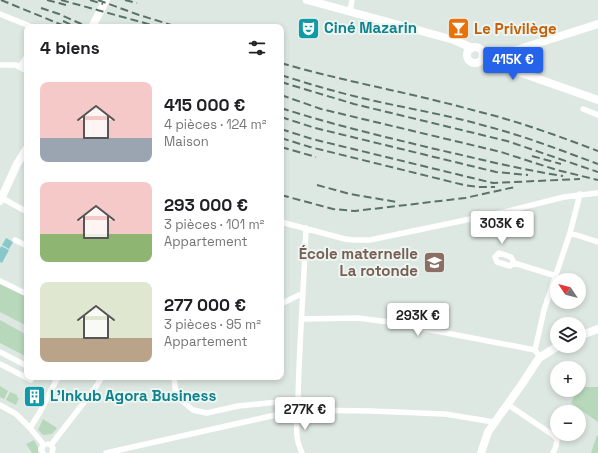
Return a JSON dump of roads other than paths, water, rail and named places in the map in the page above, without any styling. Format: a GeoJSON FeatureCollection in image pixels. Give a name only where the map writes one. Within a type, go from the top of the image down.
{"type":"FeatureCollection","features":[{"type":"Feature","properties":{"kind":"main road"},"geometry":{"type":"LineString","coordinates":[[94,24],[106,0]]}},
{"type":"Feature","properties":{"kind":"main road"},"geometry":{"type":"LineString","coordinates":[[307,0],[350,11],[468,47],[480,48],[483,56],[598,100]]}},
{"type":"Feature","properties":{"kind":"main road"},"geometry":{"type":"LineString","coordinates":[[468,47],[467,56],[470,62],[476,64],[483,56],[510,52],[598,24]]}},
{"type":"Feature","properties":{"kind":"main road"},"geometry":{"type":"LineString","coordinates":[[15,170],[24,153]]}},
{"type":"Feature","properties":{"kind":"main road"},"geometry":{"type":"LineString","coordinates":[[2,194],[15,170],[24,158]]}},
{"type":"Feature","properties":{"kind":"main road"},"geometry":{"type":"LineString","coordinates":[[586,333],[598,329]]}},
{"type":"Feature","properties":{"kind":"main road"},"geometry":{"type":"LineString","coordinates":[[481,453],[488,432],[522,384],[537,353],[550,349]]}},
{"type":"Feature","properties":{"kind":"street"},"geometry":{"type":"LineString","coordinates":[[350,11],[352,0]]}},
{"type":"Feature","properties":{"kind":"street"},"geometry":{"type":"LineString","coordinates":[[0,14],[25,24]]}},
{"type":"Feature","properties":{"kind":"street"},"geometry":{"type":"LineString","coordinates":[[20,67],[24,61]]}},
{"type":"Feature","properties":{"kind":"street"},"geometry":{"type":"LineString","coordinates":[[0,65],[16,66],[24,69]]}},
{"type":"Feature","properties":{"kind":"street"},"geometry":{"type":"LineString","coordinates":[[583,109],[598,115]]}},
{"type":"Feature","properties":{"kind":"street"},"geometry":{"type":"LineString","coordinates":[[284,223],[345,239],[370,240],[580,194],[598,193]]}},
{"type":"Feature","properties":{"kind":"street"},"geometry":{"type":"LineString","coordinates":[[2,194],[24,210]]}},
{"type":"Feature","properties":{"kind":"street"},"geometry":{"type":"LineString","coordinates":[[557,273],[570,233],[580,194]]}},
{"type":"Feature","properties":{"kind":"street"},"geometry":{"type":"LineString","coordinates":[[302,453],[297,443],[296,429],[306,228]]}},
{"type":"Feature","properties":{"kind":"street"},"geometry":{"type":"LineString","coordinates":[[570,233],[598,242]]}},
{"type":"Feature","properties":{"kind":"street"},"geometry":{"type":"LineString","coordinates":[[15,240],[24,244]]}},
{"type":"Feature","properties":{"kind":"street"},"geometry":{"type":"LineString","coordinates":[[514,263],[550,274]]}},
{"type":"Feature","properties":{"kind":"street"},"geometry":{"type":"LineString","coordinates":[[0,281],[24,293]]}},
{"type":"Feature","properties":{"kind":"street"},"geometry":{"type":"LineString","coordinates":[[302,319],[358,318],[389,322],[537,353],[544,310],[550,293]]}},
{"type":"Feature","properties":{"kind":"street"},"geometry":{"type":"LineString","coordinates":[[284,302],[299,295],[303,296]]}},
{"type":"Feature","properties":{"kind":"street"},"geometry":{"type":"LineString","coordinates":[[0,352],[24,364]]}},
{"type":"Feature","properties":{"kind":"street"},"geometry":{"type":"LineString","coordinates":[[0,364],[24,376]]}},
{"type":"Feature","properties":{"kind":"street"},"geometry":{"type":"LineString","coordinates":[[30,428],[56,380]]}},
{"type":"Feature","properties":{"kind":"street"},"geometry":{"type":"LineString","coordinates":[[51,445],[100,380]]}},
{"type":"Feature","properties":{"kind":"street"},"geometry":{"type":"LineString","coordinates":[[174,380],[176,396],[193,410],[207,413],[238,406],[298,401]]}},
{"type":"Feature","properties":{"kind":"street"},"geometry":{"type":"LineString","coordinates":[[507,404],[558,439],[553,453]]}},
{"type":"Feature","properties":{"kind":"street"},"geometry":{"type":"LineString","coordinates":[[0,406],[16,414],[44,445]]}},
{"type":"Feature","properties":{"kind":"street"},"geometry":{"type":"LineString","coordinates":[[106,453],[298,410],[371,410],[445,414],[494,422]]}},
{"type":"Feature","properties":{"kind":"street"},"geometry":{"type":"LineString","coordinates":[[44,445],[51,445]]}},
{"type":"Feature","properties":{"kind":"street"},"geometry":{"type":"LineString","coordinates":[[43,453],[42,449],[44,445]]}},
{"type":"Feature","properties":{"kind":"street"},"geometry":{"type":"LineString","coordinates":[[51,445],[53,450],[52,453]]}},
{"type":"Feature","properties":{"kind":"water"},"geometry":{"type":"Polygon","coordinates":[[[6,238],[13,242],[9,249],[2,245],[6,238]]]}},
{"type":"Feature","properties":{"kind":"water"},"geometry":{"type":"Polygon","coordinates":[[[1,246],[9,250],[2,263],[0,262],[1,246]]]}},
{"type":"Feature","properties":{"kind":"railway"},"geometry":{"type":"LineString","coordinates":[[1,0],[60,24]]}},
{"type":"Feature","properties":{"kind":"railway"},"geometry":{"type":"LineString","coordinates":[[47,0],[66,5]]}},
{"type":"Feature","properties":{"kind":"railway"},"geometry":{"type":"LineString","coordinates":[[61,0],[148,24]]}},
{"type":"Feature","properties":{"kind":"railway"},"geometry":{"type":"LineString","coordinates":[[90,0],[103,4]]}},
{"type":"Feature","properties":{"kind":"railway"},"geometry":{"type":"LineString","coordinates":[[98,0],[168,24]]}},
{"type":"Feature","properties":{"kind":"railway"},"geometry":{"type":"LineString","coordinates":[[125,0],[137,3]]}},
{"type":"Feature","properties":{"kind":"railway"},"geometry":{"type":"LineString","coordinates":[[41,8],[81,24]]}},
{"type":"Feature","properties":{"kind":"railway"},"geometry":{"type":"LineString","coordinates":[[63,21],[70,24]]}},
{"type":"Feature","properties":{"kind":"railway"},"geometry":{"type":"LineString","coordinates":[[284,64],[507,119],[598,151]]}},
{"type":"Feature","properties":{"kind":"railway"},"geometry":{"type":"LineString","coordinates":[[284,76],[351,95],[456,118],[512,133],[598,164]]}},
{"type":"Feature","properties":{"kind":"railway"},"geometry":{"type":"LineString","coordinates":[[284,83],[354,104],[507,141],[598,172]]}},
{"type":"Feature","properties":{"kind":"railway"},"geometry":{"type":"LineString","coordinates":[[284,96],[321,109],[501,152],[557,170],[598,180]]}},
{"type":"Feature","properties":{"kind":"railway"},"geometry":{"type":"LineString","coordinates":[[284,109],[337,125],[513,167],[563,176]]}},
{"type":"Feature","properties":{"kind":"railway"},"geometry":{"type":"LineString","coordinates":[[284,118],[315,128],[496,172],[528,175]]}},
{"type":"Feature","properties":{"kind":"railway"},"geometry":{"type":"LineString","coordinates":[[284,130],[312,139],[493,183],[580,179]]}},
{"type":"Feature","properties":{"kind":"railway"},"geometry":{"type":"LineString","coordinates":[[284,139],[310,147],[464,185],[495,187]]}},
{"type":"Feature","properties":{"kind":"railway"},"geometry":{"type":"LineString","coordinates":[[284,148],[316,157]]}},
{"type":"Feature","properties":{"kind":"railway"},"geometry":{"type":"LineString","coordinates":[[532,156],[561,164]]}},
{"type":"Feature","properties":{"kind":"railway"},"geometry":{"type":"LineString","coordinates":[[317,185],[350,194],[397,202]]}},
{"type":"Feature","properties":{"kind":"railway"},"geometry":{"type":"LineString","coordinates":[[284,196],[333,209],[355,211],[465,198],[515,187]]}},
{"type":"Feature","properties":{"kind":"place","name":"Ciné Mazarin"},"geometry":{"type":"Point","coordinates":[309,28]}},
{"type":"Feature","properties":{"kind":"place","name":"Le Privilège"},"geometry":{"type":"Point","coordinates":[459,29]}},
{"type":"Feature","properties":{"kind":"place","name":"École maternelle La rotonde"},"geometry":{"type":"Point","coordinates":[434,263]}},
{"type":"Feature","properties":{"kind":"place","name":"L'Inkub Agora Business"},"geometry":{"type":"Point","coordinates":[34,396]}}]}
